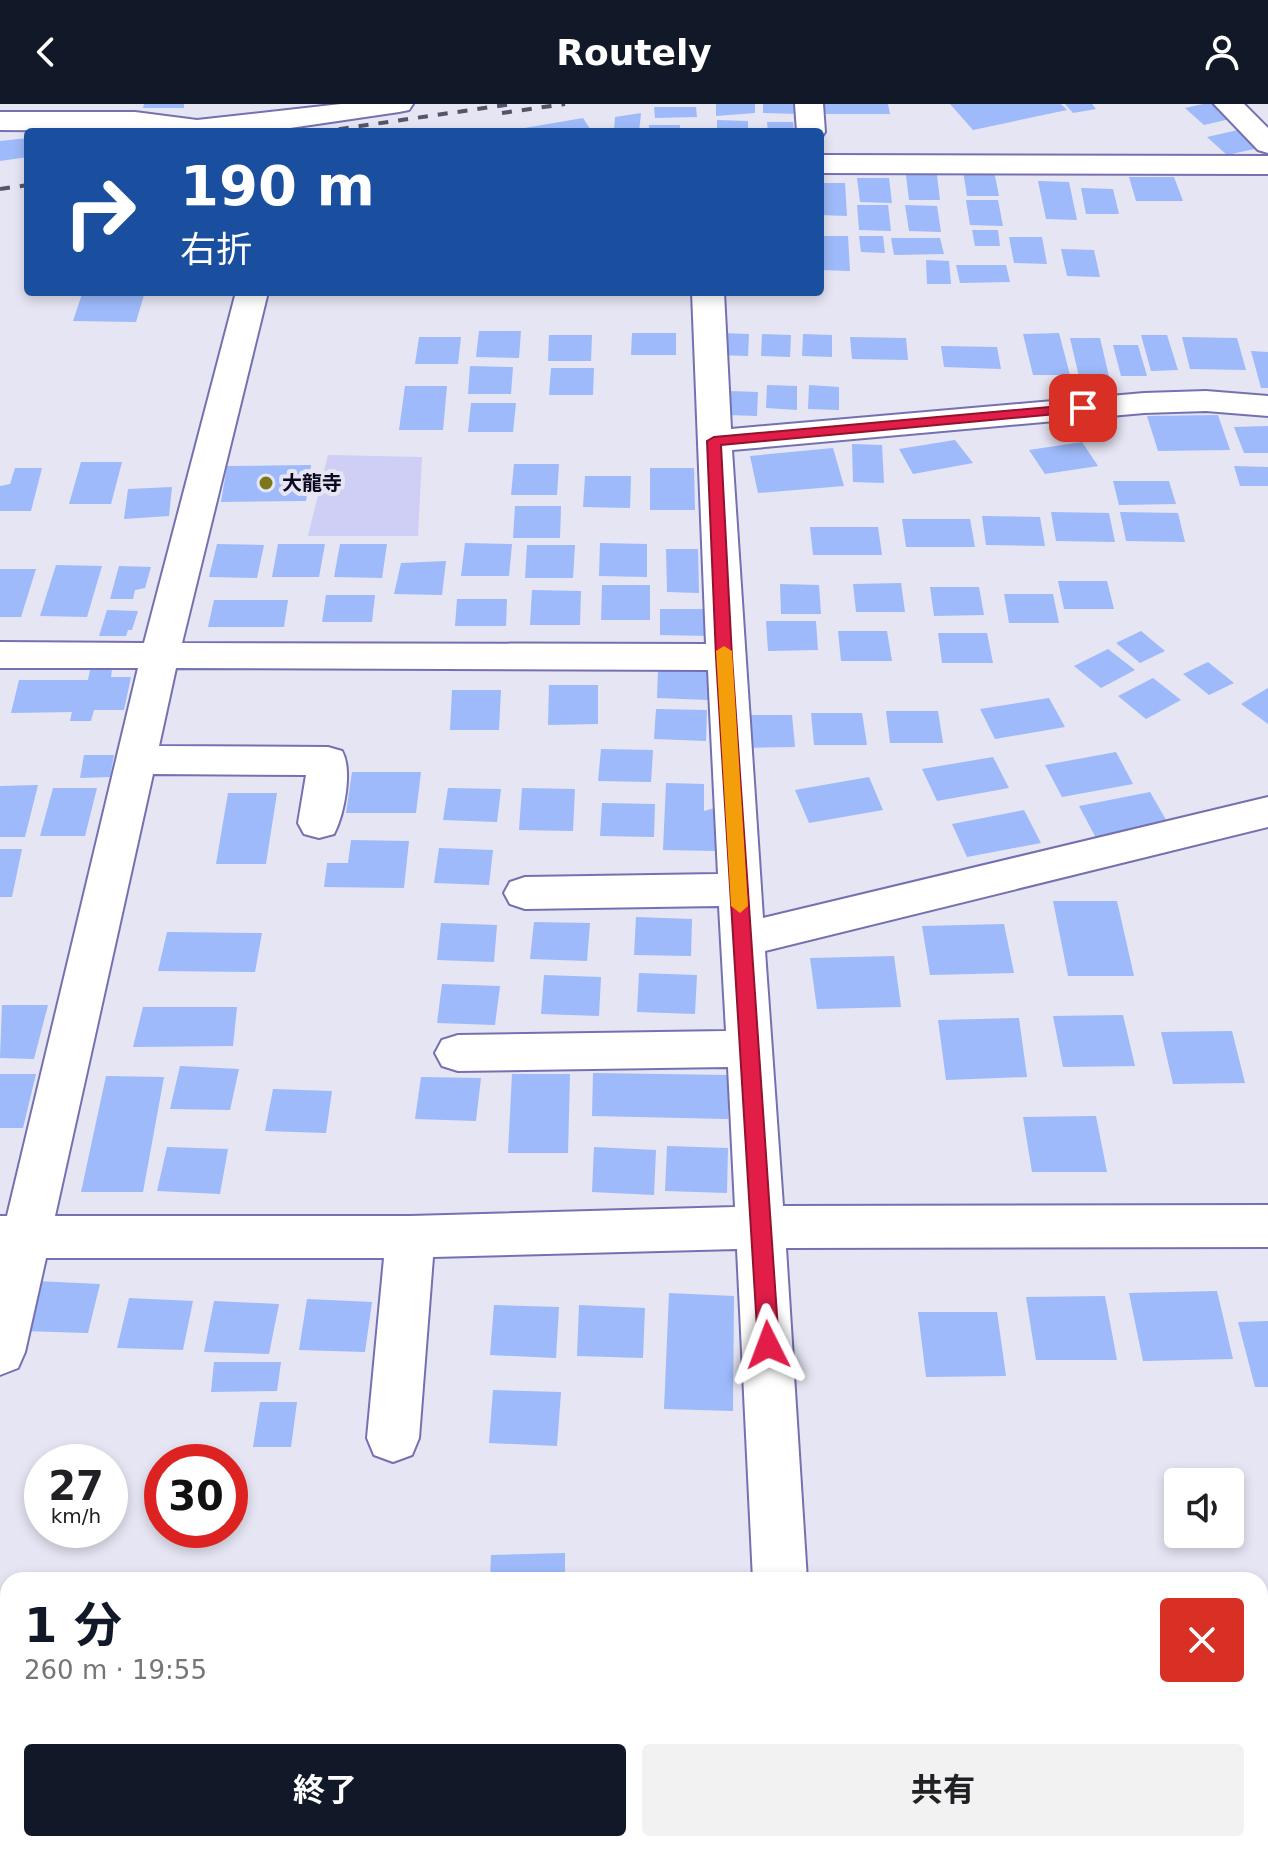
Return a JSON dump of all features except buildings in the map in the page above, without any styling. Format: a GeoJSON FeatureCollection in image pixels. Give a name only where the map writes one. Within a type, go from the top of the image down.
{"type":"FeatureCollection","features":[{"type":"Feature","properties":{"kind":"street"},"geometry":{"type":"LineString","coordinates":[[2,121],[55,104]]}},
{"type":"Feature","properties":{"kind":"street"},"geometry":{"type":"LineString","coordinates":[[211,128],[272,114],[399,104]]}},
{"type":"Feature","properties":{"kind":"street"},"geometry":{"type":"LineString","coordinates":[[809,104],[811,128]]}},
{"type":"Feature","properties":{"kind":"street"},"geometry":{"type":"LineString","coordinates":[[1228,104],[1268,144]]}},
{"type":"Feature","properties":{"kind":"street"},"geometry":{"type":"LineString","coordinates":[[2,121],[135,120],[189,128]]}},
{"type":"Feature","properties":{"kind":"street"},"geometry":{"type":"LineString","coordinates":[[824,164],[1268,165]]}},
{"type":"Feature","properties":{"kind":"street"},"geometry":{"type":"LineString","coordinates":[[0,1352],[13,1237],[251,296]]}},
{"type":"Feature","properties":{"kind":"street"},"geometry":{"type":"LineString","coordinates":[[708,296],[724,657],[762,1227],[780,1572]]}},
{"type":"Feature","properties":{"kind":"street"},"geometry":{"type":"LineString","coordinates":[[714,441],[1144,403],[1206,401],[1268,406]]}},
{"type":"Feature","properties":{"kind":"street"},"geometry":{"type":"LineString","coordinates":[[0,655],[724,657]]}},
{"type":"Feature","properties":{"kind":"street"},"geometry":{"type":"LineString","coordinates":[[136,760],[328,761],[319,823]]}},
{"type":"Feature","properties":{"kind":"street"},"geometry":{"type":"LineString","coordinates":[[742,940],[1268,812]]}},
{"type":"Feature","properties":{"kind":"street"},"geometry":{"type":"LineString","coordinates":[[525,893],[739,890]]}},
{"type":"Feature","properties":{"kind":"street"},"geometry":{"type":"LineString","coordinates":[[458,1053],[748,1049]]}},
{"type":"Feature","properties":{"kind":"street"},"geometry":{"type":"LineString","coordinates":[[13,1237],[410,1237],[762,1227],[1268,1226]]}},
{"type":"Feature","properties":{"kind":"street"},"geometry":{"type":"LineString","coordinates":[[393,1438],[410,1237]]}},
{"type":"Feature","properties":{"kind":"shaded area"},"geometry":{"type":"Polygon","coordinates":[[[328,455],[422,457],[418,536],[308,536],[328,455]]]}},
{"type":"Feature","properties":{"kind":"railway"},"geometry":{"type":"LineString","coordinates":[[347,128],[512,104]]}},
{"type":"Feature","properties":{"kind":"railway"},"geometry":{"type":"LineString","coordinates":[[502,113],[565,104]]}},
{"type":"Feature","properties":{"kind":"railway"},"geometry":{"type":"LineString","coordinates":[[0,189],[24,186]]}},
{"type":"Feature","properties":{"kind":"slow traffic"},"geometry":{"type":"LineString","coordinates":[[724,651],[740,906]]}},
{"type":"Feature","properties":{"kind":"place","name":"大龍寺"},"geometry":{"type":"Point","coordinates":[266,483]}},
{"type":"Feature","properties":{"kind":"route"},"geometry":{"type":"LineString","coordinates":[[768,1345],[724,657],[714,441],[1083,408]]}}]}
